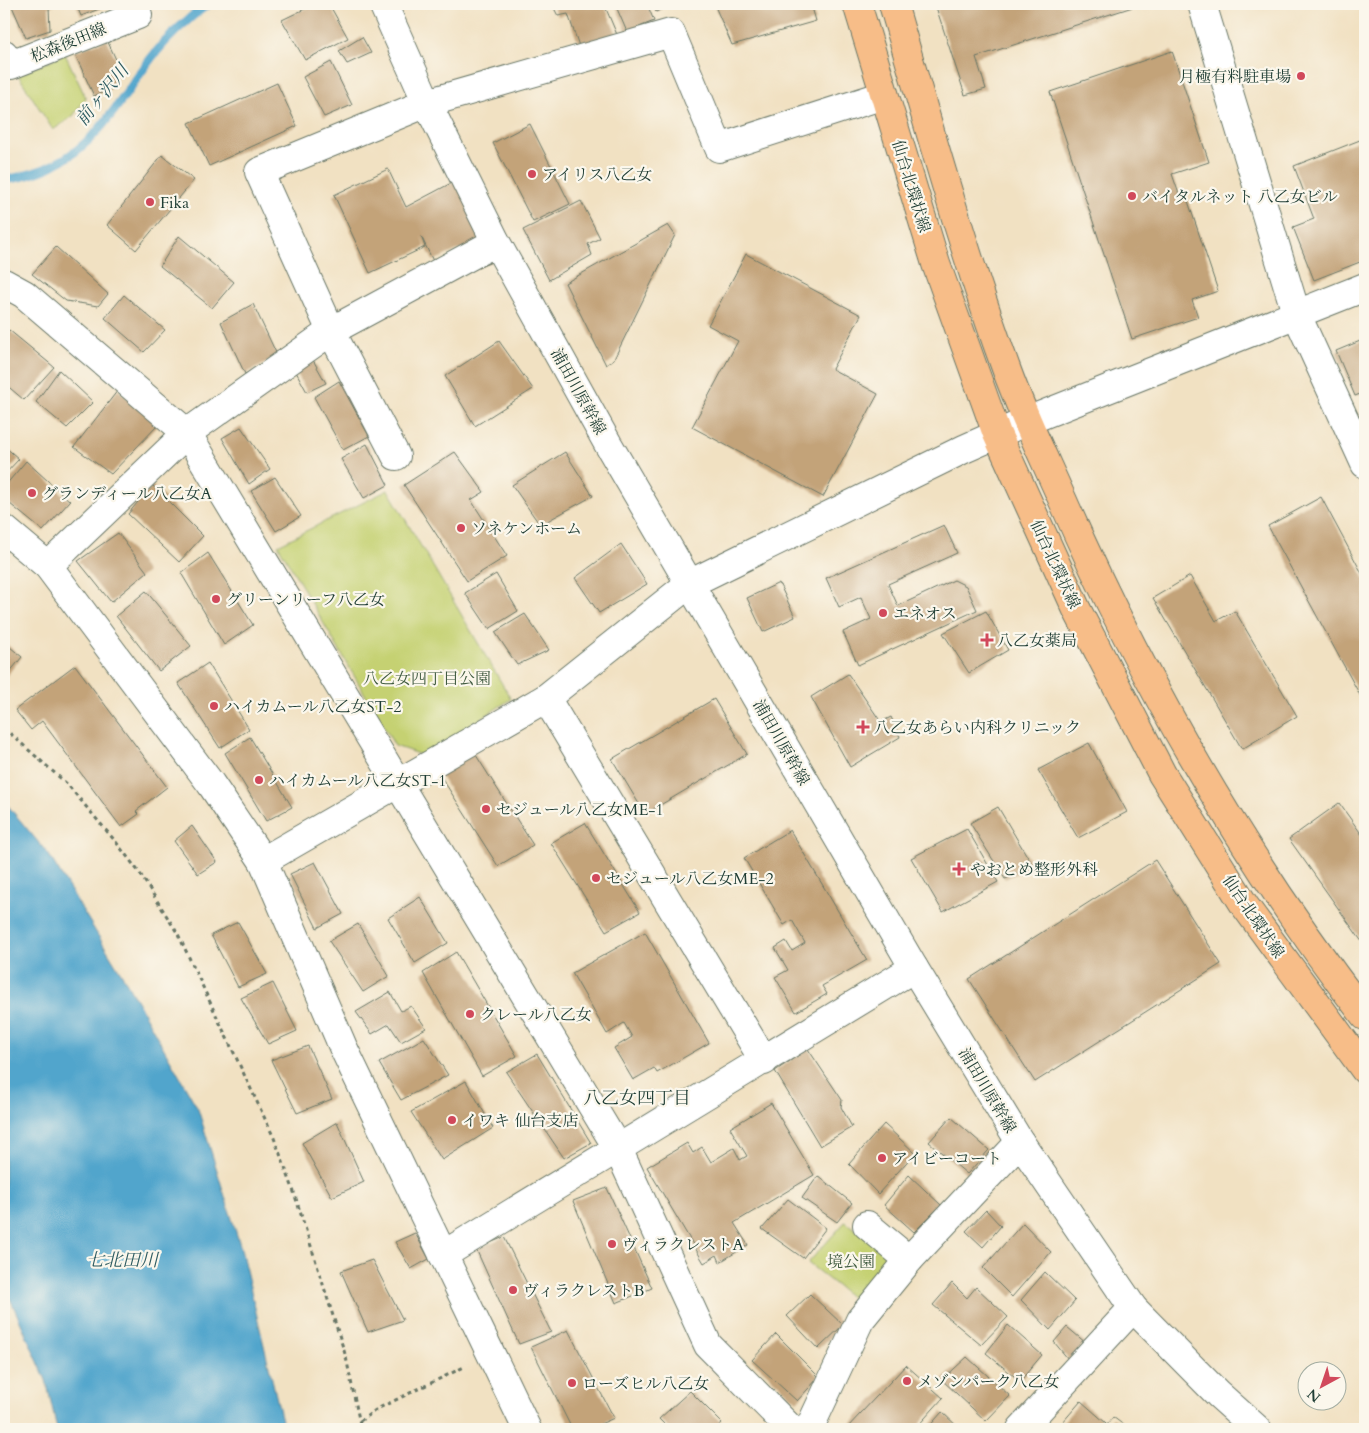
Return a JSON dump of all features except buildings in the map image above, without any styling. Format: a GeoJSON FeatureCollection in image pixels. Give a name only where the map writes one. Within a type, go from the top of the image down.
{"type":"FeatureCollection","features":[{"type":"Feature","properties":{"kind":"main road","name":"仙台北環状線"},"geometry":{"type":"LineString","coordinates":[[857,4],[936,264],[997,434],[1077,610],[1162,774],[1245,906],[1365,1070]]}},
{"type":"Feature","properties":{"kind":"main road","name":"仙台北環状線"},"geometry":{"type":"LineString","coordinates":[[893,4],[953,207],[1007,371],[1027,421],[1099,582],[1164,706],[1230,820],[1325,963],[1365,1016]]}},
{"type":"Feature","properties":{"kind":"street","name":"浦田川原幹線"},"geometry":{"type":"LineString","coordinates":[[383,4],[427,103],[496,242],[608,444],[914,968],[1020,1142],[1133,1308],[1218,1394],[1257,1429]]}},
{"type":"Feature","properties":{"kind":"street"},"geometry":{"type":"LineString","coordinates":[[1202,4],[1296,313],[1365,464]]}},
{"type":"Feature","properties":{"kind":"street","name":"松森後田線"},"geometry":{"type":"LineString","coordinates":[[4,54],[11,65],[138,15]]}},
{"type":"Feature","properties":{"kind":"street"},"geometry":{"type":"LineString","coordinates":[[396,456],[331,331],[259,172],[427,103],[671,33],[719,148],[884,95]]}},
{"type":"Feature","properties":{"kind":"street"},"geometry":{"type":"LineString","coordinates":[[48,566],[187,433],[331,331],[496,242]]}},
{"type":"Feature","properties":{"kind":"street"},"geometry":{"type":"LineString","coordinates":[[4,283],[24,294],[187,433],[618,1149],[708,1345],[790,1429]]}},
{"type":"Feature","properties":{"kind":"street"},"geometry":{"type":"LineString","coordinates":[[263,861],[546,698],[689,584],[997,434],[1365,287]]}},
{"type":"Feature","properties":{"kind":"street"},"geometry":{"type":"LineString","coordinates":[[4,529],[48,566],[211,784],[263,861],[343,1047],[527,1429]]}},
{"type":"Feature","properties":{"kind":"street"},"geometry":{"type":"LineString","coordinates":[[546,698],[764,1061]]}},
{"type":"Feature","properties":{"kind":"street"},"geometry":{"type":"LineString","coordinates":[[443,1255],[914,968]]}},
{"type":"Feature","properties":{"kind":"street"},"geometry":{"type":"LineString","coordinates":[[809,1429],[860,1320],[909,1260],[1020,1142]]}},
{"type":"Feature","properties":{"kind":"street"},"geometry":{"type":"LineString","coordinates":[[867,1225],[909,1260]]}},
{"type":"Feature","properties":{"kind":"street"},"geometry":{"type":"LineString","coordinates":[[1021,1429],[1133,1308]]}},
{"type":"Feature","properties":{"kind":"path"},"geometry":{"type":"LineString","coordinates":[[4,728],[67,784],[139,872],[178,934],[274,1138],[292,1186],[346,1357],[361,1429]]}},
{"type":"Feature","properties":{"kind":"path"},"geometry":{"type":"LineString","coordinates":[[360,1421],[377,1409],[491,1353]]}},
{"type":"Feature","properties":{"kind":"green space"},"geometry":{"type":"Polygon","coordinates":[[[65,54],[86,98],[73,116],[53,130],[18,75],[65,54]]]}},
{"type":"Feature","properties":{"kind":"green space","name":"八乙女四丁目公園"},"geometry":{"type":"Polygon","coordinates":[[[388,490],[511,699],[424,756],[395,746],[278,545],[388,490]]]}},
{"type":"Feature","properties":{"kind":"green space","name":"境公園"},"geometry":{"type":"Polygon","coordinates":[[[845,1222],[898,1259],[856,1301],[808,1263],[845,1222]]]}},
{"type":"Feature","properties":{"kind":"water","name":"七北田川"},"geometry":{"type":"Polygon","coordinates":[[[4,801],[49,855],[124,978],[198,1109],[240,1245],[284,1429],[57,1429],[46,1380],[4,1285],[4,801]]]}},
{"type":"Feature","properties":{"kind":"waterway","name":"前ヶ沢川"},"geometry":{"type":"LineString","coordinates":[[4,180],[17,178],[49,167],[71,155],[85,144],[110,116],[152,57],[171,35],[208,4]]}},
{"type":"Feature","properties":{"kind":"place","name":"月極有料駐車場"},"geometry":{"type":"Point","coordinates":[1301,76]}},
{"type":"Feature","properties":{"kind":"place","name":"アイリス八乙女"},"geometry":{"type":"Point","coordinates":[532,174]}},
{"type":"Feature","properties":{"kind":"place","name":"バイタルネット 八乙女ビル"},"geometry":{"type":"Point","coordinates":[1132,196]}},
{"type":"Feature","properties":{"kind":"place","name":"Fika"},"geometry":{"type":"Point","coordinates":[150,202]}},
{"type":"Feature","properties":{"kind":"place","name":"グランディール八乙女A"},"geometry":{"type":"Point","coordinates":[32,493]}},
{"type":"Feature","properties":{"kind":"place","name":"ソネケンホーム"},"geometry":{"type":"Point","coordinates":[461,528]}},
{"type":"Feature","properties":{"kind":"place","name":"グリーンリーフ八乙女"},"geometry":{"type":"Point","coordinates":[216,599]}},
{"type":"Feature","properties":{"kind":"place","name":"エネオス"},"geometry":{"type":"Point","coordinates":[883,613]}},
{"type":"Feature","properties":{"kind":"place","name":"八乙女薬局"},"geometry":{"type":"Point","coordinates":[987,640]}},
{"type":"Feature","properties":{"kind":"place","name":"ハイカムール八乙女ST-2"},"geometry":{"type":"Point","coordinates":[214,706]}},
{"type":"Feature","properties":{"kind":"place","name":"八乙女あらい内科クリニック"},"geometry":{"type":"Point","coordinates":[863,727]}},
{"type":"Feature","properties":{"kind":"place","name":"ハイカムール八乙女ST-1"},"geometry":{"type":"Point","coordinates":[259,780]}},
{"type":"Feature","properties":{"kind":"place","name":"セジュール八乙女ME-1"},"geometry":{"type":"Point","coordinates":[486,809]}},
{"type":"Feature","properties":{"kind":"place","name":"やおとめ整形外科"},"geometry":{"type":"Point","coordinates":[959,869]}},
{"type":"Feature","properties":{"kind":"place","name":"セジュール八乙女ME-2"},"geometry":{"type":"Point","coordinates":[596,878]}},
{"type":"Feature","properties":{"kind":"place","name":"クレール八乙女"},"geometry":{"type":"Point","coordinates":[470,1014]}},
{"type":"Feature","properties":{"kind":"place","name":"イワキ 仙台支店"},"geometry":{"type":"Point","coordinates":[452,1120]}},
{"type":"Feature","properties":{"kind":"place","name":"アイビーコート"},"geometry":{"type":"Point","coordinates":[882,1158]}},
{"type":"Feature","properties":{"kind":"place","name":"ヴィラクレストA"},"geometry":{"type":"Point","coordinates":[612,1244]}},
{"type":"Feature","properties":{"kind":"place","name":"ヴィラクレストB"},"geometry":{"type":"Point","coordinates":[513,1290]}},
{"type":"Feature","properties":{"kind":"place","name":"メゾンパーク八乙女"},"geometry":{"type":"Point","coordinates":[907,1381]}},
{"type":"Feature","properties":{"kind":"place","name":"ローズヒル八乙女"},"geometry":{"type":"Point","coordinates":[572,1383]}},
{"type":"Feature","properties":{"kind":"district","name":"八乙女四丁目"},"geometry":{"type":"Point","coordinates":[637,1098]}}]}
